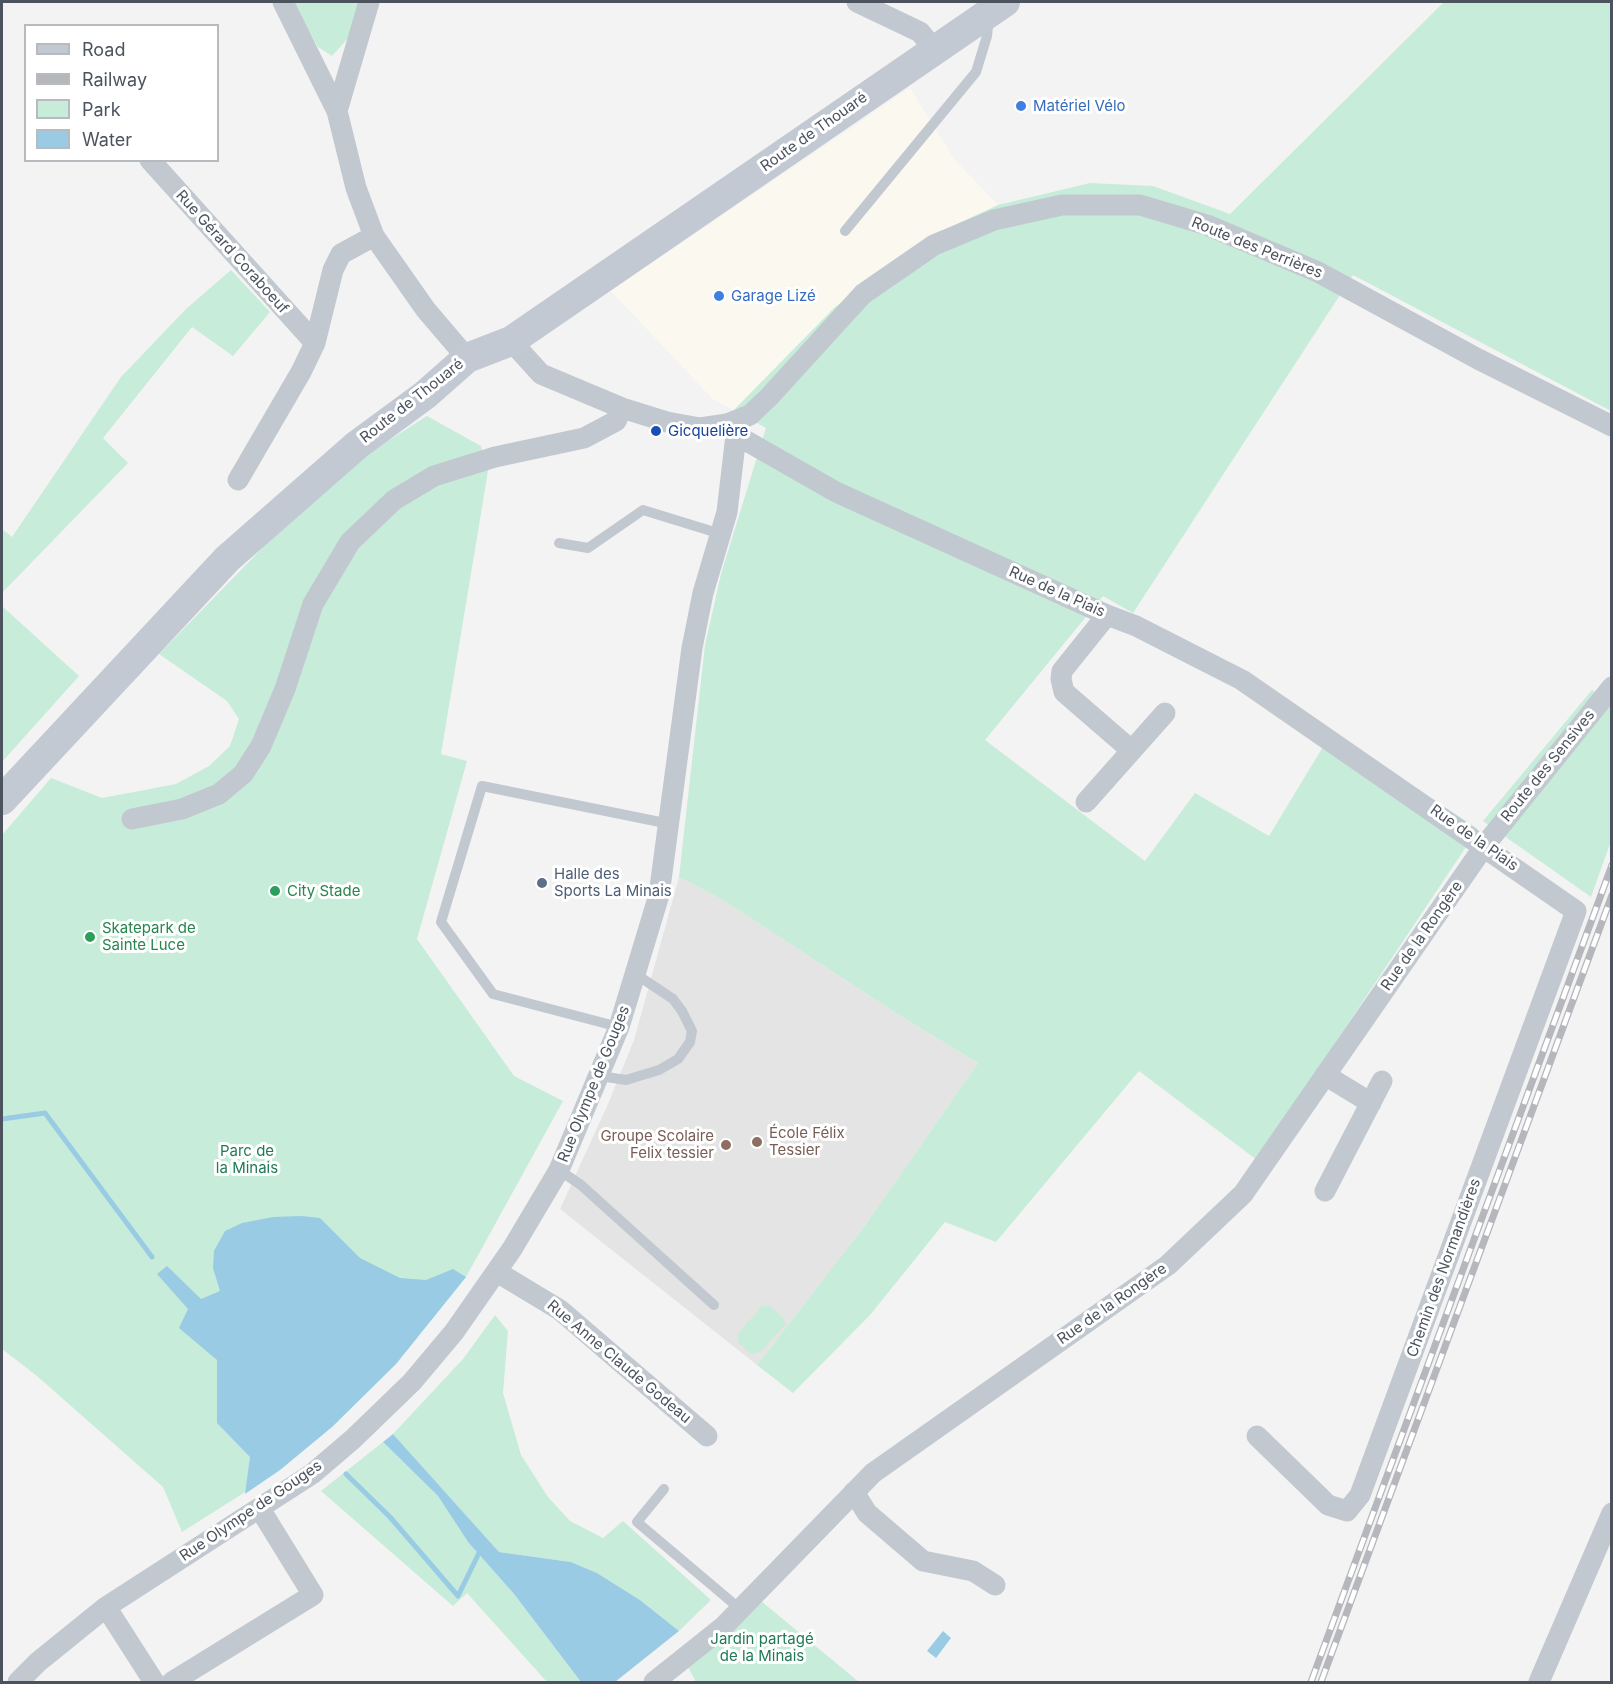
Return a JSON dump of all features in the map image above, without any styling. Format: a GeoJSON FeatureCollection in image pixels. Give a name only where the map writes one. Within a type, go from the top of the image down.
{"type":"FeatureCollection","features":[{"type":"Feature","properties":{"kind":"street"},"geometry":{"type":"LineString","coordinates":[[283,2],[338,111],[356,188],[374,236],[426,310],[466,358]]}},
{"type":"Feature","properties":{"kind":"street"},"geometry":{"type":"LineString","coordinates":[[338,111],[369,2]]}},
{"type":"Feature","properties":{"kind":"street"},"geometry":{"type":"LineString","coordinates":[[857,2],[920,32],[934,49]]}},
{"type":"Feature","properties":{"kind":"street","name":"Route de Thouaré"},"geometry":{"type":"LineString","coordinates":[[2,800],[227,559],[357,445],[425,395],[466,358],[511,341],[997,7]]}},
{"type":"Feature","properties":{"kind":"street","name":"Rue Gérard Coraboeuf"},"geometry":{"type":"LineString","coordinates":[[152,162],[315,343]]}},
{"type":"Feature","properties":{"kind":"street","name":"Route des Perrières"},"geometry":{"type":"LineString","coordinates":[[732,430],[769,397],[862,294],[934,245],[994,220],[1062,205],[1140,205],[1207,225],[1318,272],[1478,359],[1611,426]]}},
{"type":"Feature","properties":{"kind":"street"},"geometry":{"type":"LineString","coordinates":[[238,480],[301,372],[315,343],[333,270],[341,254],[374,236]]}},
{"type":"Feature","properties":{"kind":"street"},"geometry":{"type":"LineString","coordinates":[[511,341],[541,375],[622,408],[667,422],[700,428],[732,430]]}},
{"type":"Feature","properties":{"kind":"street"},"geometry":{"type":"LineString","coordinates":[[132,819],[182,809],[219,794],[243,774],[261,746],[281,699],[313,604],[350,542],[393,500],[434,476],[495,457],[584,438],[616,421],[622,408]]}},
{"type":"Feature","properties":{"kind":"street","name":"Rue Olympe de Gouges"},"geometry":{"type":"LineString","coordinates":[[18,1683],[38,1662],[106,1608],[260,1509],[320,1467],[399,1395],[454,1332],[497,1272],[559,1170],[619,1027],[637,975],[659,896],[692,648],[703,593],[727,512],[732,430]]}},
{"type":"Feature","properties":{"kind":"street","name":"Rue de la Piais"},"geometry":{"type":"LineString","coordinates":[[732,430],[836,492],[1136,626],[1242,680],[1576,911]]}},
{"type":"Feature","properties":{"kind":"street"},"geometry":{"type":"LineString","coordinates":[[1107,615],[1062,671],[1061,679],[1064,692],[1131,750]]}},
{"type":"Feature","properties":{"kind":"street","name":"Route des Sensives"},"geometry":{"type":"LineString","coordinates":[[1485,846],[1611,687]]}},
{"type":"Feature","properties":{"kind":"street"},"geometry":{"type":"LineString","coordinates":[[1086,802],[1165,713]]}},
{"type":"Feature","properties":{"kind":"street","name":"Rue de la Rongère"},"geometry":{"type":"LineString","coordinates":[[654,1683],[723,1627],[873,1473],[1168,1265],[1243,1194],[1485,846]]}},
{"type":"Feature","properties":{"kind":"street","name":"Chemin des Normandières"},"geometry":{"type":"LineString","coordinates":[[1257,1436],[1328,1505],[1347,1510],[1360,1495],[1576,911]]}},
{"type":"Feature","properties":{"kind":"street"},"geometry":{"type":"LineString","coordinates":[[1325,1076],[1371,1103]]}},
{"type":"Feature","properties":{"kind":"street"},"geometry":{"type":"LineString","coordinates":[[1325,1191],[1382,1081]]}},
{"type":"Feature","properties":{"kind":"street","name":"Rue Anne Claude Godeau"},"geometry":{"type":"LineString","coordinates":[[497,1272],[560,1310],[707,1436]]}},
{"type":"Feature","properties":{"kind":"street"},"geometry":{"type":"LineString","coordinates":[[854,1492],[867,1513],[923,1561],[973,1570],[995,1585]]}},
{"type":"Feature","properties":{"kind":"street"},"geometry":{"type":"LineString","coordinates":[[171,1683],[313,1595],[260,1509]]}},
{"type":"Feature","properties":{"kind":"street"},"geometry":{"type":"LineString","coordinates":[[1545,1681],[1611,1513]]}},
{"type":"Feature","properties":{"kind":"street"},"geometry":{"type":"LineString","coordinates":[[106,1608],[154,1683]]}},
{"type":"Feature","properties":{"kind":"lane"},"geometry":{"type":"LineString","coordinates":[[845,231],[976,72],[997,7]]}},
{"type":"Feature","properties":{"kind":"lane"},"geometry":{"type":"LineString","coordinates":[[559,543],[588,548],[643,510],[721,534]]}},
{"type":"Feature","properties":{"kind":"lane"},"geometry":{"type":"LineString","coordinates":[[619,1027],[493,994],[441,922],[482,786],[670,824]]}},
{"type":"Feature","properties":{"kind":"lane"},"geometry":{"type":"LineString","coordinates":[[600,1076],[626,1080],[644,1076],[678,1059],[690,1042],[692,1030],[673,999],[637,975]]}},
{"type":"Feature","properties":{"kind":"lane"},"geometry":{"type":"LineString","coordinates":[[559,1170],[581,1185],[714,1305]]}},
{"type":"Feature","properties":{"kind":"lane"},"geometry":{"type":"LineString","coordinates":[[664,1489],[637,1522],[740,1609]]}},
{"type":"Feature","properties":{"kind":"shaded area"},"geometry":{"type":"Polygon","coordinates":[[[910,88],[954,159],[998,205],[957,224],[834,308],[734,410],[713,399],[611,291],[910,88]]]}},
{"type":"Feature","properties":{"kind":"shaded area","name":"École Félix Tessier"},"geometry":{"type":"Polygon","coordinates":[[[679,877],[723,900],[899,1015],[978,1063],[866,1224],[757,1365],[560,1209],[608,1104],[634,1040],[679,877]]]}},
{"type":"Feature","properties":{"kind":"green space"},"geometry":{"type":"Polygon","coordinates":[[[292,2],[361,2],[351,35],[332,56],[318,47],[292,2]]]}},
{"type":"Feature","properties":{"kind":"green space"},"geometry":{"type":"Polygon","coordinates":[[[1444,2],[1611,2],[1611,411],[1353,275],[1133,613],[1103,596],[985,740],[1145,861],[1195,793],[1269,836],[1332,732],[1478,829],[1257,1160],[1139,1071],[996,1242],[945,1222],[870,1315],[793,1393],[757,1365],[866,1224],[978,1063],[899,1015],[723,900],[679,877],[705,645],[721,574],[766,428],[734,410],[834,308],[902,256],[957,224],[998,205],[1090,183],[1153,186],[1230,214],[1444,2]]]}},
{"type":"Feature","properties":{"kind":"green space"},"geometry":{"type":"Polygon","coordinates":[[[231,270],[270,312],[233,356],[192,327],[103,438],[128,463],[2,593],[2,529],[12,537],[121,377],[186,309],[231,270]]]}},
{"type":"Feature","properties":{"kind":"green space","name":"Parc de la Minais"},"geometry":{"type":"Polygon","coordinates":[[[427,416],[481,446],[488,471],[441,754],[467,761],[417,939],[514,1076],[563,1101],[466,1277],[396,1364],[332,1427],[280,1470],[182,1532],[163,1487],[37,1376],[2,1349],[2,835],[51,778],[102,798],[176,784],[209,766],[230,746],[239,719],[227,701],[159,654],[280,530],[369,453],[427,416]]]}},
{"type":"Feature","properties":{"kind":"green space"},"geometry":{"type":"Polygon","coordinates":[[[2,606],[79,676],[2,762],[2,606]]]}},
{"type":"Feature","properties":{"kind":"green space"},"geometry":{"type":"Polygon","coordinates":[[[1592,690],[1611,701],[1611,841],[1591,897],[1483,821],[1592,690]]]}},
{"type":"Feature","properties":{"kind":"green space"},"geometry":{"type":"Polygon","coordinates":[[[762,1306],[770,1306],[786,1324],[760,1352],[751,1354],[738,1342],[738,1334],[762,1306]]]}},
{"type":"Feature","properties":{"kind":"green space"},"geometry":{"type":"Polygon","coordinates":[[[495,1315],[508,1331],[503,1393],[521,1455],[548,1497],[570,1521],[603,1538],[623,1521],[711,1600],[679,1631],[640,1600],[597,1573],[571,1562],[499,1552],[393,1434],[463,1359],[495,1315]]]}},
{"type":"Feature","properties":{"kind":"green space"},"geometry":{"type":"Polygon","coordinates":[[[383,1442],[438,1496],[468,1542],[514,1594],[581,1682],[547,1682],[467,1593],[453,1606],[321,1491],[383,1442]]]}},
{"type":"Feature","properties":{"kind":"green space","name":"Jardin partagé de la Minais"},"geometry":{"type":"Polygon","coordinates":[[[761,1601],[859,1682],[696,1682],[688,1667],[761,1601]]]}},
{"type":"Feature","properties":{"kind":"water"},"geometry":{"type":"Polygon","coordinates":[[[273,1217],[320,1218],[360,1258],[400,1278],[426,1280],[453,1269],[466,1277],[396,1364],[332,1427],[280,1470],[245,1494],[250,1457],[217,1423],[217,1360],[179,1328],[188,1309],[157,1274],[167,1266],[201,1299],[220,1291],[213,1268],[214,1251],[225,1231],[242,1223],[273,1217]]]}},
{"type":"Feature","properties":{"kind":"water"},"geometry":{"type":"Polygon","coordinates":[[[393,1434],[499,1552],[571,1562],[597,1573],[640,1600],[679,1631],[615,1682],[581,1682],[514,1594],[468,1542],[438,1496],[383,1442],[393,1434]]]}},
{"type":"Feature","properties":{"kind":"water"},"geometry":{"type":"Polygon","coordinates":[[[943,1631],[951,1638],[936,1658],[927,1651],[943,1631]]]}},
{"type":"Feature","properties":{"kind":"waterway"},"geometry":{"type":"LineString","coordinates":[[2,1119],[45,1113],[152,1257]]}},
{"type":"Feature","properties":{"kind":"waterway"},"geometry":{"type":"LineString","coordinates":[[346,1474],[390,1517],[458,1596],[479,1553]]}},
{"type":"Feature","properties":{"kind":"railway"},"geometry":{"type":"LineString","coordinates":[[1311,1682],[1612,865]]}},
{"type":"Feature","properties":{"kind":"railway"},"geometry":{"type":"LineString","coordinates":[[1321,1682],[1612,895]]}},
{"type":"Feature","properties":{"kind":"place","name":"Matériel Vélo"},"geometry":{"type":"Point","coordinates":[1021,106]}},
{"type":"Feature","properties":{"kind":"place","name":"Garage Lizé"},"geometry":{"type":"Point","coordinates":[719,296]}},
{"type":"Feature","properties":{"kind":"place","name":"Gicquelière"},"geometry":{"type":"Point","coordinates":[656,431]}},
{"type":"Feature","properties":{"kind":"place","name":"Halle des Sports La Minais"},"geometry":{"type":"Point","coordinates":[542,883]}},
{"type":"Feature","properties":{"kind":"place","name":"City Stade"},"geometry":{"type":"Point","coordinates":[275,891]}},
{"type":"Feature","properties":{"kind":"place","name":"Skatepark de Sainte Luce"},"geometry":{"type":"Point","coordinates":[90,937]}},
{"type":"Feature","properties":{"kind":"place","name":"École Félix Tessier"},"geometry":{"type":"Point","coordinates":[757,1142]}},
{"type":"Feature","properties":{"kind":"place","name":"Groupe Scolaire Felix tessier"},"geometry":{"type":"Point","coordinates":[726,1145]}}]}
